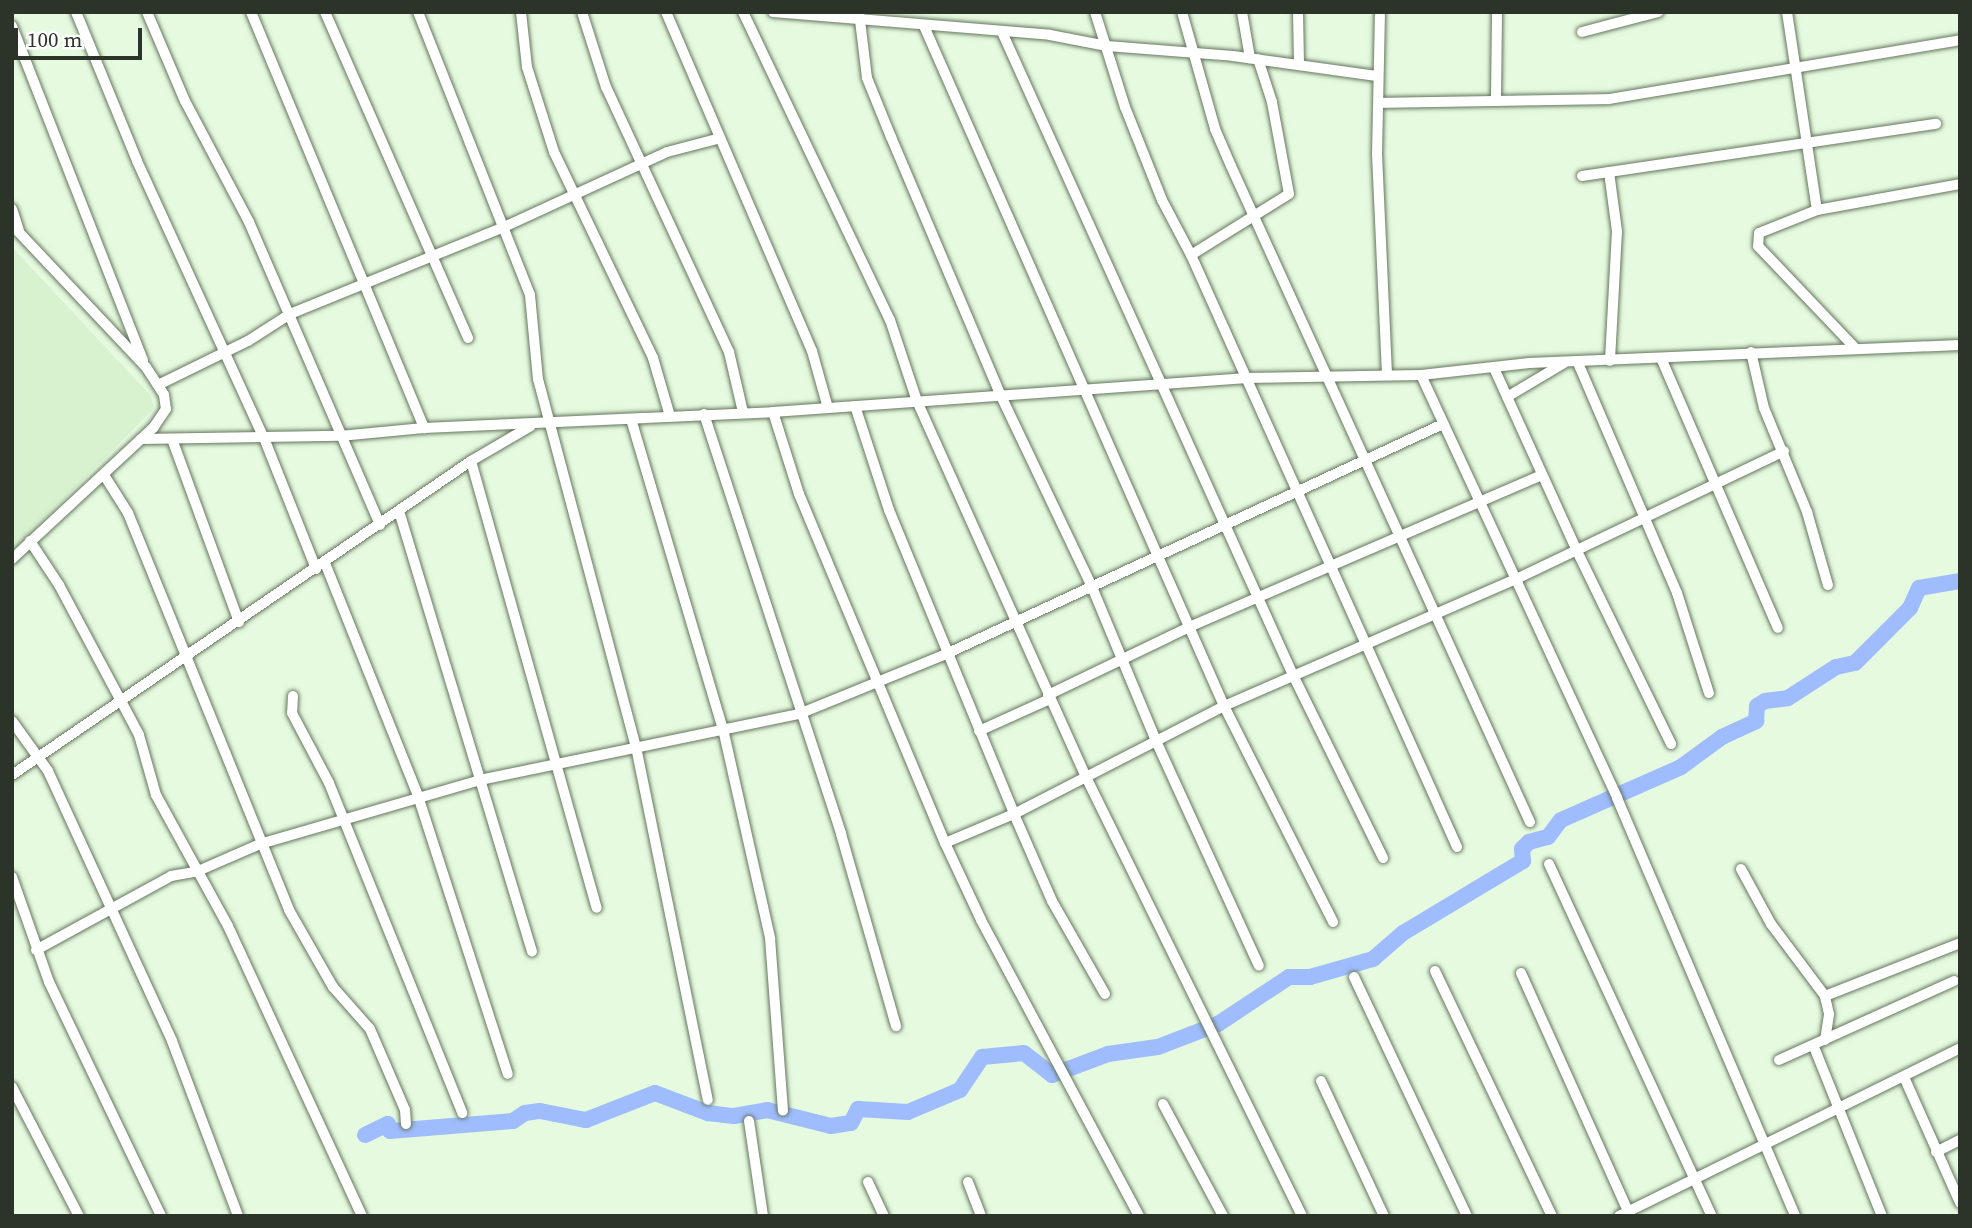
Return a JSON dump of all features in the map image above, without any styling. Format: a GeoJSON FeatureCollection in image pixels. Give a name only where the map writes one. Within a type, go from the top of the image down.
{"type":"FeatureCollection","features":[{"type":"Feature","properties":{"kind":"street"},"geometry":{"type":"LineString","coordinates":[[76,12],[223,352],[264,438],[316,569]]}},
{"type":"Feature","properties":{"kind":"street"},"geometry":{"type":"LineString","coordinates":[[147,12],[185,101],[249,222],[380,525]]}},
{"type":"Feature","properties":{"kind":"street"},"geometry":{"type":"LineString","coordinates":[[251,12],[424,428]]}},
{"type":"Feature","properties":{"kind":"street"},"geometry":{"type":"LineString","coordinates":[[325,12],[468,338]]}},
{"type":"Feature","properties":{"kind":"street"},"geometry":{"type":"LineString","coordinates":[[418,12],[449,100],[530,295],[533,353],[636,747],[708,1100]]}},
{"type":"Feature","properties":{"kind":"street"},"geometry":{"type":"LineString","coordinates":[[521,12],[538,106],[574,196],[653,358],[670,416]]}},
{"type":"Feature","properties":{"kind":"street"},"geometry":{"type":"LineString","coordinates":[[582,12],[606,87],[729,352],[743,412]]}},
{"type":"Feature","properties":{"kind":"street"},"geometry":{"type":"LineString","coordinates":[[666,12],[717,139],[812,351],[828,408]]}},
{"type":"Feature","properties":{"kind":"street"},"geometry":{"type":"LineString","coordinates":[[743,12],[890,320],[917,401],[1013,621],[1085,775],[1303,1216]]}},
{"type":"Feature","properties":{"kind":"street"},"geometry":{"type":"LineString","coordinates":[[773,12],[858,16],[1107,46],[1254,59],[1377,76]]}},
{"type":"Feature","properties":{"kind":"street"},"geometry":{"type":"LineString","coordinates":[[1095,12],[1146,162],[1191,255],[1295,494],[1457,847]]}},
{"type":"Feature","properties":{"kind":"street"},"geometry":{"type":"LineString","coordinates":[[1182,12],[1215,129],[1255,213],[1325,377],[1530,822]]}},
{"type":"Feature","properties":{"kind":"street"},"geometry":{"type":"LineString","coordinates":[[1191,255],[1289,194],[1272,102],[1254,59],[1242,12]]}},
{"type":"Feature","properties":{"kind":"street"},"geometry":{"type":"LineString","coordinates":[[1298,12],[1299,65]]}},
{"type":"Feature","properties":{"kind":"street"},"geometry":{"type":"LineString","coordinates":[[1380,12],[1377,76],[1387,375]]}},
{"type":"Feature","properties":{"kind":"street"},"geometry":{"type":"LineString","coordinates":[[1496,97],[1497,12]]}},
{"type":"Feature","properties":{"kind":"street"},"geometry":{"type":"LineString","coordinates":[[1582,32],[1629,16],[1658,12]]}},
{"type":"Feature","properties":{"kind":"street"},"geometry":{"type":"LineString","coordinates":[[1787,12],[1804,145],[1817,210]]}},
{"type":"Feature","properties":{"kind":"street"},"geometry":{"type":"LineString","coordinates":[[858,16],[867,78],[1001,396],[1092,587],[1156,741],[1259,966]]}},
{"type":"Feature","properties":{"kind":"street"},"geometry":{"type":"LineString","coordinates":[[12,26],[146,367]]}},
{"type":"Feature","properties":{"kind":"street"},"geometry":{"type":"LineString","coordinates":[[924,26],[1082,391],[1224,706],[1333,922]]}},
{"type":"Feature","properties":{"kind":"street"},"geometry":{"type":"LineString","coordinates":[[1002,32],[1293,675],[1383,858]]}},
{"type":"Feature","properties":{"kind":"street"},"geometry":{"type":"LineString","coordinates":[[1379,103],[1496,97],[1609,99],[1794,65],[1960,40]]}},
{"type":"Feature","properties":{"kind":"street"},"geometry":{"type":"LineString","coordinates":[[1582,176],[1936,124]]}},
{"type":"Feature","properties":{"kind":"street"},"geometry":{"type":"LineString","coordinates":[[158,385],[290,314],[504,227],[667,152],[717,139]]}},
{"type":"Feature","properties":{"kind":"street"},"geometry":{"type":"LineString","coordinates":[[1609,172],[1617,231],[1610,361]]}},
{"type":"Feature","properties":{"kind":"street"},"geometry":{"type":"LineString","coordinates":[[1856,348],[1758,246],[1759,233],[1817,210],[1960,184]]}},
{"type":"Feature","properties":{"kind":"street"},"geometry":{"type":"LineString","coordinates":[[12,209],[20,233]]}},
{"type":"Feature","properties":{"kind":"street"},"geometry":{"type":"LineString","coordinates":[[12,225],[146,367],[158,385],[166,410],[104,475],[12,559]]}},
{"type":"Feature","properties":{"kind":"street"},"geometry":{"type":"LineString","coordinates":[[141,439],[340,436],[424,428],[773,412],[1244,379],[1421,375],[1565,362],[1960,345]]}},
{"type":"Feature","properties":{"kind":"street"},"geometry":{"type":"LineString","coordinates":[[1751,352],[1764,408],[1784,451],[1828,585]]}},
{"type":"Feature","properties":{"kind":"street"},"geometry":{"type":"LineString","coordinates":[[1661,358],[1777,628]]}},
{"type":"Feature","properties":{"kind":"street"},"geometry":{"type":"LineString","coordinates":[[1507,397],[1565,362]]}},
{"type":"Feature","properties":{"kind":"street"},"geometry":{"type":"LineString","coordinates":[[1578,363],[1646,518],[1709,693]]}},
{"type":"Feature","properties":{"kind":"street"},"geometry":{"type":"LineString","coordinates":[[1494,368],[1576,549],[1671,744]]}},
{"type":"Feature","properties":{"kind":"street"},"geometry":{"type":"LineString","coordinates":[[1421,375],[1617,798],[1796,1216]]}},
{"type":"Feature","properties":{"kind":"street"},"geometry":{"type":"LineString","coordinates":[[855,406],[885,498],[946,654],[1014,814],[1052,901],[1105,994]]}},
{"type":"Feature","properties":{"kind":"street"},"geometry":{"type":"LineString","coordinates":[[773,412],[799,494],[981,920],[1139,1216]]}},
{"type":"Feature","properties":{"kind":"street"},"geometry":{"type":"LineString","coordinates":[[704,414],[799,714],[841,834],[896,1026]]}},
{"type":"Feature","properties":{"kind":"street"},"geometry":{"type":"LineString","coordinates":[[631,419],[723,729],[770,937],[783,1111]]}},
{"type":"Feature","properties":{"kind":"street"},"geometry":{"type":"LineString","coordinates":[[12,775],[189,657],[471,460],[534,424]]}},
{"type":"Feature","properties":{"kind":"street"},"geometry":{"type":"LineString","coordinates":[[36,950],[172,876],[198,871],[260,844],[480,779],[799,714],[946,654],[1443,424]]}},
{"type":"Feature","properties":{"kind":"street"},"geometry":{"type":"LineString","coordinates":[[172,439],[239,622]]}},
{"type":"Feature","properties":{"kind":"street"},"geometry":{"type":"LineString","coordinates":[[946,843],[1014,814],[1085,775],[1224,706],[1516,579],[1784,451]]}},
{"type":"Feature","properties":{"kind":"street"},"geometry":{"type":"LineString","coordinates":[[471,460],[597,908]]}},
{"type":"Feature","properties":{"kind":"street"},"geometry":{"type":"LineString","coordinates":[[104,475],[128,513],[189,657],[260,844],[332,987],[370,1029],[405,1110],[405,1124]]}},
{"type":"Feature","properties":{"kind":"street"},"geometry":{"type":"LineString","coordinates":[[979,731],[1189,627],[1542,475]]}},
{"type":"Feature","properties":{"kind":"street"},"geometry":{"type":"LineString","coordinates":[[399,511],[532,951]]}},
{"type":"Feature","properties":{"kind":"street"},"geometry":{"type":"LineString","coordinates":[[30,541],[59,584],[139,735],[156,795],[228,926],[362,1216]]}},
{"type":"Feature","properties":{"kind":"street"},"geometry":{"type":"LineString","coordinates":[[325,562],[418,796],[508,1074]]}},
{"type":"Feature","properties":{"kind":"street"},"geometry":{"type":"LineString","coordinates":[[293,696],[292,713],[344,820],[462,1113]]}},
{"type":"Feature","properties":{"kind":"street"},"geometry":{"type":"LineString","coordinates":[[12,721],[38,757],[110,909],[198,1104],[238,1216]]}},
{"type":"Feature","properties":{"kind":"street"},"geometry":{"type":"LineString","coordinates":[[1549,864],[1712,1216]]}},
{"type":"Feature","properties":{"kind":"street"},"geometry":{"type":"LineString","coordinates":[[1741,869],[1771,925],[1825,996],[1829,1014],[1825,1040]]}},
{"type":"Feature","properties":{"kind":"street"},"geometry":{"type":"LineString","coordinates":[[12,877],[36,950],[161,1216]]}},
{"type":"Feature","properties":{"kind":"street"},"geometry":{"type":"LineString","coordinates":[[1825,996],[1960,943]]}},
{"type":"Feature","properties":{"kind":"street"},"geometry":{"type":"LineString","coordinates":[[1436,971],[1552,1216]]}},
{"type":"Feature","properties":{"kind":"street"},"geometry":{"type":"LineString","coordinates":[[1521,973],[1626,1214],[1697,1182],[1960,1048]]}},
{"type":"Feature","properties":{"kind":"street"},"geometry":{"type":"LineString","coordinates":[[1354,977],[1467,1216]]}},
{"type":"Feature","properties":{"kind":"street"},"geometry":{"type":"LineString","coordinates":[[1779,1060],[1814,1047],[1954,981]]}},
{"type":"Feature","properties":{"kind":"street"},"geometry":{"type":"LineString","coordinates":[[1814,1047],[1882,1216]]}},
{"type":"Feature","properties":{"kind":"street"},"geometry":{"type":"LineString","coordinates":[[1904,1077],[1960,1203]]}},
{"type":"Feature","properties":{"kind":"street"},"geometry":{"type":"LineString","coordinates":[[1321,1081],[1384,1216]]}},
{"type":"Feature","properties":{"kind":"street"},"geometry":{"type":"LineString","coordinates":[[12,1087],[79,1216]]}},
{"type":"Feature","properties":{"kind":"street"},"geometry":{"type":"LineString","coordinates":[[1163,1104],[1223,1216]]}},
{"type":"Feature","properties":{"kind":"street"},"geometry":{"type":"LineString","coordinates":[[748,1121],[763,1216]]}},
{"type":"Feature","properties":{"kind":"street"},"geometry":{"type":"LineString","coordinates":[[1936,1152],[1960,1140]]}},
{"type":"Feature","properties":{"kind":"street"},"geometry":{"type":"LineString","coordinates":[[868,1182],[884,1216]]}},
{"type":"Feature","properties":{"kind":"street"},"geometry":{"type":"LineString","coordinates":[[968,1182],[981,1216]]}},
{"type":"Feature","properties":{"kind":"shaded area"},"geometry":{"type":"Polygon","coordinates":[[[12,247],[150,395],[154,408],[12,552],[12,247]]]}},
{"type":"Feature","properties":{"kind":"waterway"},"geometry":{"type":"LineString","coordinates":[[365,1135],[388,1124],[390,1131],[513,1121],[525,1113],[540,1111],[586,1120],[655,1093],[708,1113],[734,1116],[767,1110],[831,1126],[851,1123],[858,1109],[908,1112],[960,1090],[982,1057],[1024,1053],[1052,1075],[1108,1054],[1158,1047],[1218,1024],[1289,977],[1310,977],[1373,959],[1403,933],[1523,861],[1522,849],[1529,842],[1548,837],[1561,820],[1681,767],[1722,737],[1756,721],[1757,706],[1765,701],[1788,698],[1836,667],[1855,663],[1910,608],[1919,588],[1960,581]]}}]}
